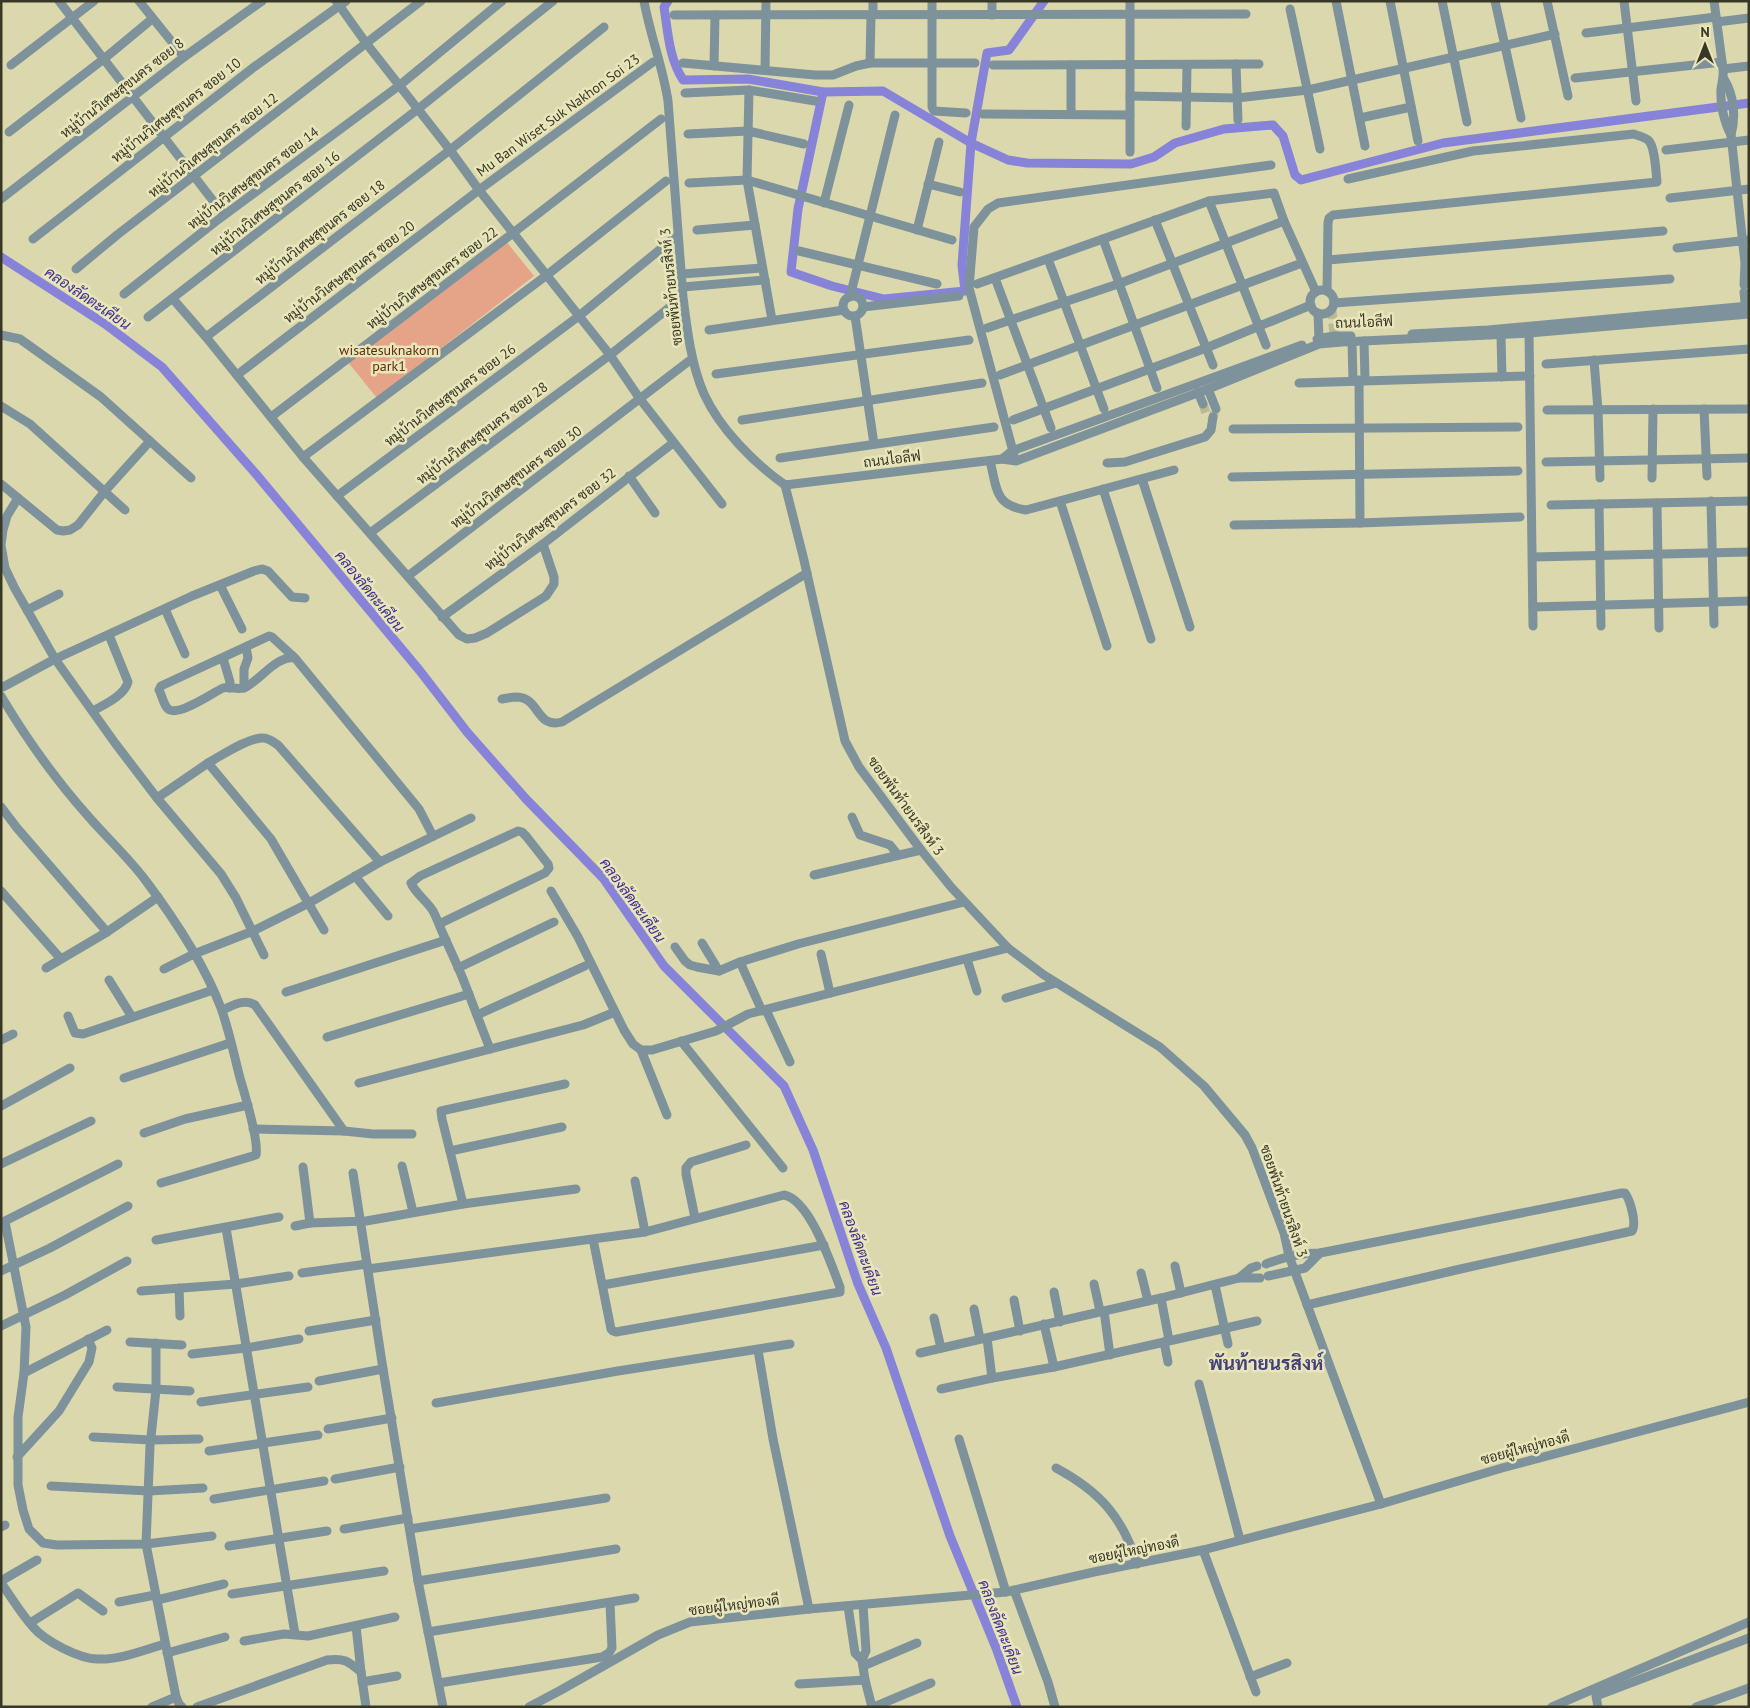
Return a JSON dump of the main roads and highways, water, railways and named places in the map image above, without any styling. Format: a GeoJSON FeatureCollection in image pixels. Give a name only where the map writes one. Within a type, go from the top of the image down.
{"type":"FeatureCollection","features":[{"type":"Feature","properties":{"kind":"waterway"},"geometry":{"type":"LineString","coordinates":[[668,1],[664,7],[670,45],[678,72],[683,80],[748,79],[823,92],[883,91],[971,143],[1008,160],[1027,163],[1131,164],[1154,157],[1175,143],[1224,129],[1273,125],[1283,136],[1295,175],[1301,180],[1443,143],[1749,103]]}},
{"type":"Feature","properties":{"kind":"waterway"},"geometry":{"type":"LineString","coordinates":[[823,92],[798,209],[791,272],[832,286],[884,299],[965,291],[962,265],[971,143],[987,53],[1009,50],[1044,1]]}},
{"type":"Feature","properties":{"kind":"waterway","name":"คลองลัดตะเคียน"},"geometry":{"type":"LineString","coordinates":[[1,257],[105,324],[162,367],[256,474],[420,671],[467,732],[526,799],[603,878],[664,966],[784,1086],[813,1150],[858,1284],[886,1348],[950,1536],[996,1648],[1017,1707]]}},
{"type":"Feature","properties":{"kind":"tunnel"},"geometry":{"type":"LineString","coordinates":[[1332,310],[1334,336]]}},
{"type":"Feature","properties":{"kind":"tunnel"},"geometry":{"type":"LineString","coordinates":[[1203,404],[1206,413],[1213,417],[1215,411]]}},
{"type":"Feature","properties":{"kind":"district","name":"พันท้ายนรสิงห์"},"geometry":{"type":"Point","coordinates":[1266,1363]}},
{"type":"Feature","properties":{"kind":"park label","name":"wisatesuknakorn park1"},"geometry":{"type":"Point","coordinates":[389,358]}}]}
